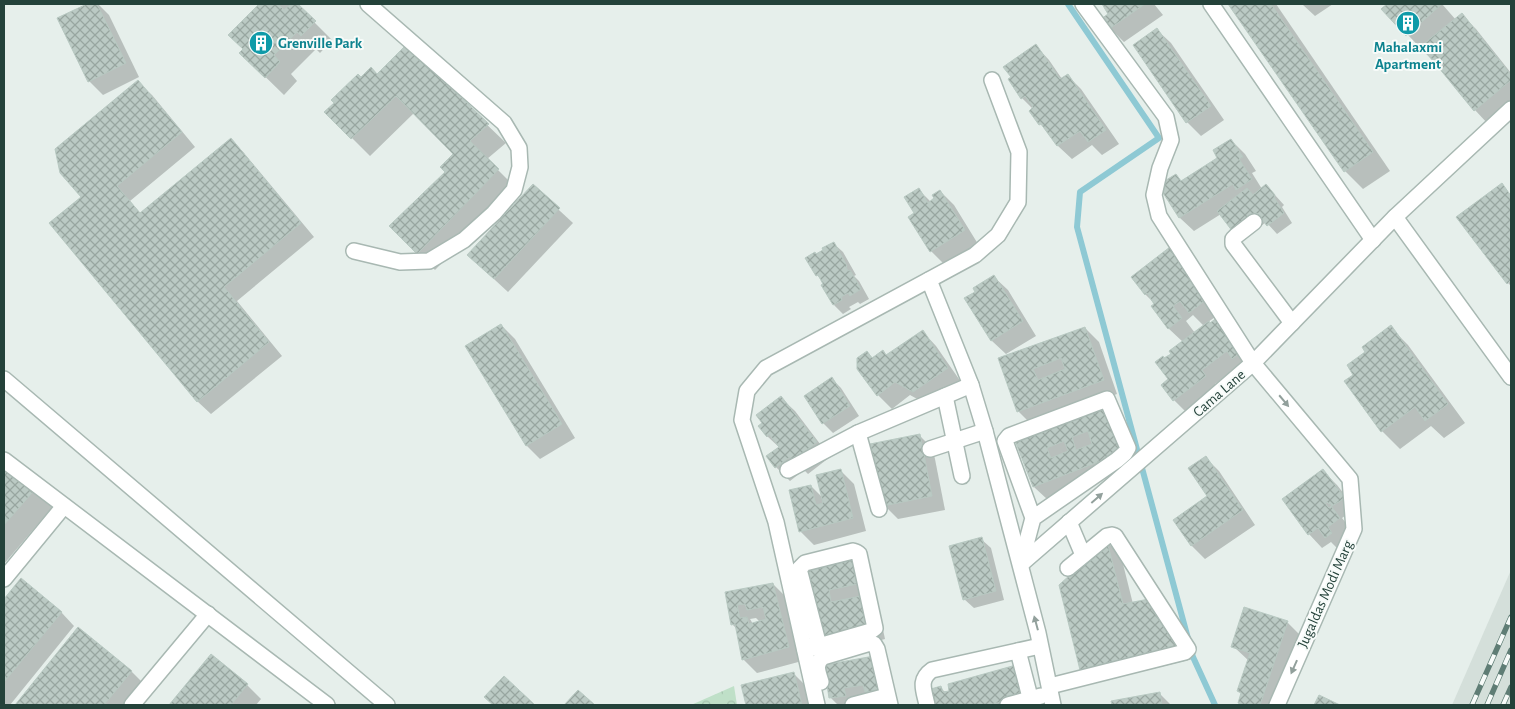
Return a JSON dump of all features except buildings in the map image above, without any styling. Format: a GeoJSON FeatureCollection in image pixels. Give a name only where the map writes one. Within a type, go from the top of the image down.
{"type":"FeatureCollection","features":[{"type":"Feature","properties":{"kind":"street"},"geometry":{"type":"LineString","coordinates":[[354,251],[400,262],[429,261],[464,240],[494,213],[514,190],[520,167],[519,148],[504,123],[368,4]]}},
{"type":"Feature","properties":{"kind":"street","name":"Jugaldas Modi Marg"},"geometry":{"type":"LineString","coordinates":[[1083,4],[1166,118],[1171,140],[1160,168],[1154,194],[1159,216],[1253,364],[1350,479],[1354,529],[1277,705]]}},
{"type":"Feature","properties":{"kind":"street"},"geometry":{"type":"LineString","coordinates":[[1211,4],[1373,240]]}},
{"type":"Feature","properties":{"kind":"street"},"geometry":{"type":"LineString","coordinates":[[812,648],[776,522],[742,420],[747,391],[766,368],[975,255],[998,235],[1018,202],[1019,152],[992,80]]}},
{"type":"Feature","properties":{"kind":"street","name":"Cama Lane"},"geometry":{"type":"LineString","coordinates":[[1021,564],[1253,364],[1395,217],[1511,109]]}},
{"type":"Feature","properties":{"kind":"street"},"geometry":{"type":"LineString","coordinates":[[1395,217],[1511,377]]}},
{"type":"Feature","properties":{"kind":"street"},"geometry":{"type":"LineString","coordinates":[[1254,222],[1233,239],[1234,244],[1292,323]]}},
{"type":"Feature","properties":{"kind":"street"},"geometry":{"type":"LineString","coordinates":[[929,280],[971,385],[985,431],[1021,564],[1052,695]]}},
{"type":"Feature","properties":{"kind":"street"},"geometry":{"type":"LineString","coordinates":[[4,379],[387,705]]}},
{"type":"Feature","properties":{"kind":"street"},"geometry":{"type":"LineString","coordinates":[[788,470],[858,433],[971,385]]}},
{"type":"Feature","properties":{"kind":"street"},"geometry":{"type":"LineString","coordinates":[[945,396],[962,476]]}},
{"type":"Feature","properties":{"kind":"street"},"geometry":{"type":"LineString","coordinates":[[1021,564],[1033,518],[1006,444],[1007,438],[1107,400],[1128,448],[1127,451],[1117,460],[1033,518]]}},
{"type":"Feature","properties":{"kind":"street"},"geometry":{"type":"LineString","coordinates":[[930,449],[985,431]]}},
{"type":"Feature","properties":{"kind":"street"},"geometry":{"type":"LineString","coordinates":[[858,433],[879,509]]}},
{"type":"Feature","properties":{"kind":"street"},"geometry":{"type":"LineString","coordinates":[[4,460],[327,705]]}},
{"type":"Feature","properties":{"kind":"street"},"geometry":{"type":"LineString","coordinates":[[4,579],[64,506]]}},
{"type":"Feature","properties":{"kind":"street"},"geometry":{"type":"LineString","coordinates":[[1069,522],[1083,556]]}},
{"type":"Feature","properties":{"kind":"street"},"geometry":{"type":"LineString","coordinates":[[1008,705],[1032,702],[1185,652],[1188,648],[1115,536],[1107,536],[1068,568]]}},
{"type":"Feature","properties":{"kind":"street"},"geometry":{"type":"LineString","coordinates":[[812,648],[871,631],[875,628],[859,554],[856,552],[853,551],[805,563],[799,568],[812,648],[817,705]]}},
{"type":"Feature","properties":{"kind":"street"},"geometry":{"type":"LineString","coordinates":[[132,705],[208,614]]}},
{"type":"Feature","properties":{"kind":"street"},"geometry":{"type":"LineString","coordinates":[[827,705],[817,666],[819,660],[823,657],[870,643],[874,644],[877,649],[889,701],[853,705]]}},
{"type":"Feature","properties":{"kind":"street"},"geometry":{"type":"LineString","coordinates":[[927,705],[923,684],[925,675],[932,670],[1040,646]]}},
{"type":"Feature","properties":{"kind":"street"},"geometry":{"type":"LineString","coordinates":[[1018,651],[1032,702]]}},
{"type":"Feature","properties":{"kind":"shaded area"},"geometry":{"type":"Polygon","coordinates":[[[1511,570],[1511,705],[1452,705],[1511,570]]]}},
{"type":"Feature","properties":{"kind":"green space"},"geometry":{"type":"Polygon","coordinates":[[[734,686],[737,705],[691,705],[734,686]]]}},
{"type":"Feature","properties":{"kind":"waterway"},"geometry":{"type":"LineString","coordinates":[[1068,4],[1159,138],[1080,192],[1077,227],[1193,657],[1215,705]]}},
{"type":"Feature","properties":{"kind":"railway"},"geometry":{"type":"LineString","coordinates":[[1472,705],[1511,617]]}},
{"type":"Feature","properties":{"kind":"railway"},"geometry":{"type":"LineString","coordinates":[[1487,705],[1511,650]]}},
{"type":"Feature","properties":{"kind":"railway"},"geometry":{"type":"LineString","coordinates":[[1503,705],[1511,687]]}},
{"type":"Feature","properties":{"kind":"place","name":"Mahalaxmi Apartment"},"geometry":{"type":"Point","coordinates":[1408,23]}},
{"type":"Feature","properties":{"kind":"place","name":"Grenville Park"},"geometry":{"type":"Point","coordinates":[261,43]}}]}
